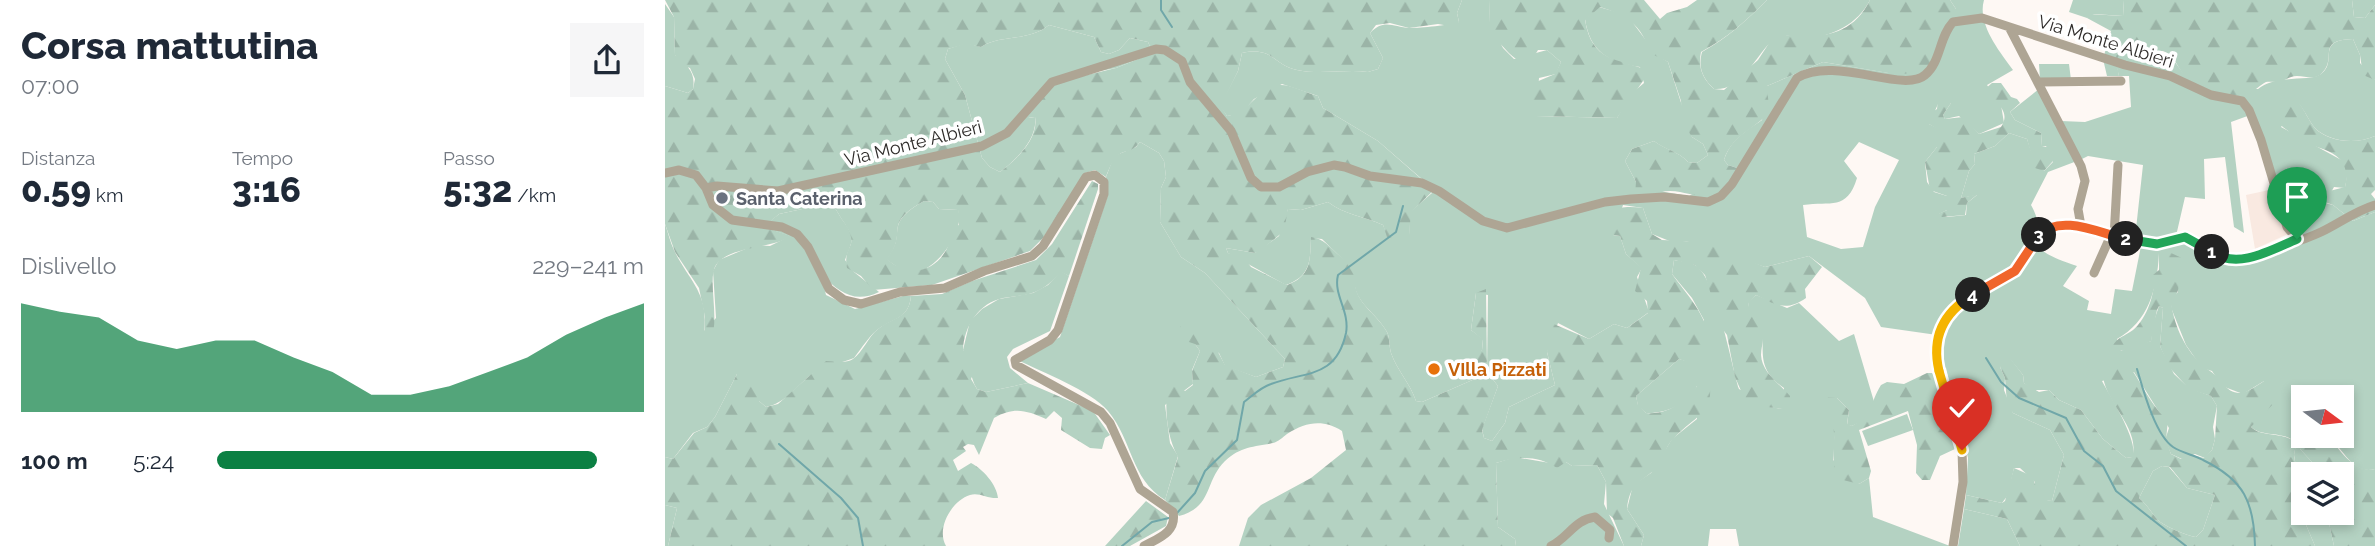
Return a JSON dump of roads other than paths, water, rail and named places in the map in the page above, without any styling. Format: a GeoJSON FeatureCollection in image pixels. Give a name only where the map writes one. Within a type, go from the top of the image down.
{"type":"FeatureCollection","features":[{"type":"Feature","properties":{"kind":"street","name":"Via Monte Albieri"},"geometry":{"type":"LineString","coordinates":[[706,188],[717,186],[778,191],[982,146],[1007,132],[1052,82],[1156,49],[1175,54],[1182,61],[1190,82],[1231,131],[1251,178],[1261,187],[1279,187],[1307,172],[1334,166],[1345,167],[1370,176],[1422,183],[1483,221],[1507,228],[1605,202],[1664,197],[1714,200],[1732,184],[1797,78],[1807,72],[1824,69],[1903,80],[1919,79],[1930,70],[1945,30],[1952,22],[1982,18],[2125,65],[2170,76],[2202,92],[2242,101],[2249,110],[2261,140],[2287,227],[2297,239]]}},
{"type":"Feature","properties":{"kind":"street"},"geometry":{"type":"LineString","coordinates":[[2009,27],[2024,62],[2040,82],[2084,175],[2078,209],[2081,226]]}},
{"type":"Feature","properties":{"kind":"street"},"geometry":{"type":"LineString","coordinates":[[2040,82],[2121,81]]}},
{"type":"Feature","properties":{"kind":"street"},"geometry":{"type":"LineString","coordinates":[[2094,274],[2113,236],[2118,164]]}},
{"type":"Feature","properties":{"kind":"street"},"geometry":{"type":"LineString","coordinates":[[665,173],[686,171],[696,175],[706,188],[713,205],[731,219],[782,227],[797,234],[808,247],[829,289],[844,300],[861,304],[901,292],[945,288],[984,271],[1031,256],[1043,246],[1086,177],[1095,175],[1104,182],[1104,194],[1058,330],[1050,340],[1015,360],[1016,365],[1101,412],[1110,423],[1140,489],[1173,512],[1175,520],[1171,529],[1144,546]]}},
{"type":"Feature","properties":{"kind":"street"},"geometry":{"type":"LineString","coordinates":[[1953,546],[1963,482],[1962,450],[1937,364],[1940,327],[1961,302],[2015,271],[2042,231],[2062,226],[2081,226],[2113,236],[2157,244],[2185,237],[2232,261],[2252,257],[2321,232],[2360,210],[2375,205]]}},
{"type":"Feature","properties":{"kind":"street"},"geometry":{"type":"LineString","coordinates":[[1551,546],[1560,542],[1573,526],[1595,517],[1609,530],[1609,538]]}},
{"type":"Feature","properties":{"kind":"waterway"},"geometry":{"type":"LineString","coordinates":[[1161,0],[1161,10],[1172,27]]}},
{"type":"Feature","properties":{"kind":"waterway"},"geometry":{"type":"LineString","coordinates":[[1177,513],[1195,493],[1205,471],[1237,440],[1244,402],[1267,385],[1317,371],[1335,359],[1347,325],[1338,289],[1338,275],[1396,232],[1403,206]]}},
{"type":"Feature","properties":{"kind":"waterway"},"geometry":{"type":"LineString","coordinates":[[1986,358],[2001,382],[2019,398],[2066,418],[2084,451],[2103,466],[2116,491],[2186,546]]}},
{"type":"Feature","properties":{"kind":"waterway"},"geometry":{"type":"LineString","coordinates":[[2137,369],[2150,411],[2167,441],[2173,447],[2217,468],[2237,484],[2244,494],[2252,517],[2255,546]]}},
{"type":"Feature","properties":{"kind":"waterway"},"geometry":{"type":"LineString","coordinates":[[779,444],[841,498],[858,518],[863,546]]}},
{"type":"Feature","properties":{"kind":"waterway"},"geometry":{"type":"LineString","coordinates":[[1122,546],[1152,522],[1169,518]]}},
{"type":"Feature","properties":{"kind":"place","name":"Santa Caterina"},"geometry":{"type":"Point","coordinates":[722,198]}},
{"type":"Feature","properties":{"kind":"place","name":"VIlla Pizzati"},"geometry":{"type":"Point","coordinates":[1434,369]}}]}
